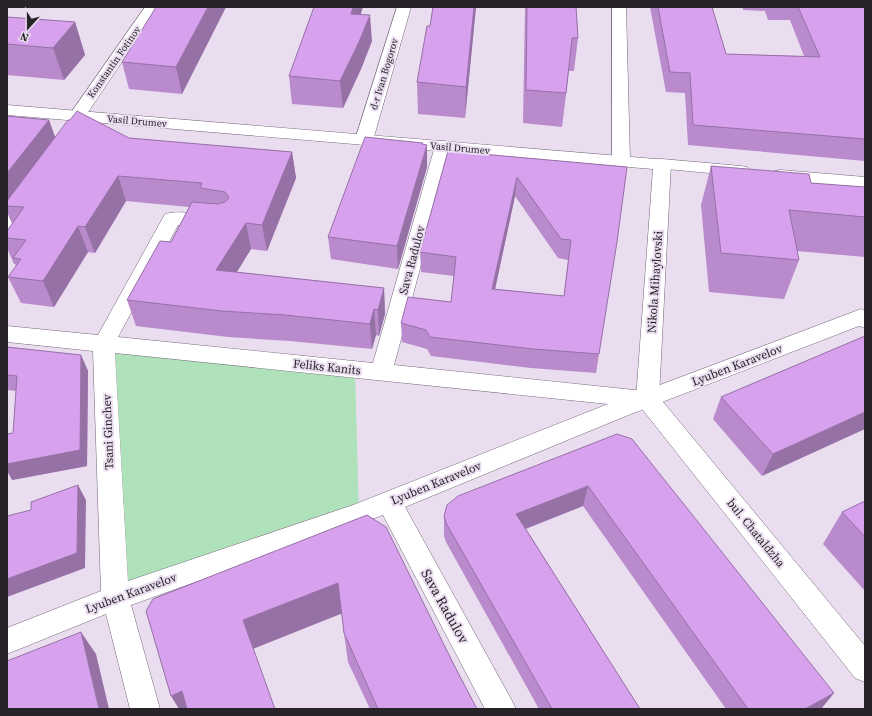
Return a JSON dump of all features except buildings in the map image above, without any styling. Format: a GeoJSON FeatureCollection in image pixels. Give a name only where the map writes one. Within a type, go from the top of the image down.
{"type":"FeatureCollection","features":[{"type":"Feature","properties":{"kind":"street","name":"Konstantin Fotinov"},"geometry":{"type":"LineString","coordinates":[[74,135],[81,117],[152,7]]}},
{"type":"Feature","properties":{"kind":"street","name":"d-r Ivan Bogorov"},"geometry":{"type":"LineString","coordinates":[[364,140],[404,7]]}},
{"type":"Feature","properties":{"kind":"street"},"geometry":{"type":"LineString","coordinates":[[619,7],[621,161]]}},
{"type":"Feature","properties":{"kind":"street","name":"Vasil Drumev"},"geometry":{"type":"LineString","coordinates":[[7,110],[662,164],[865,183]]}},
{"type":"Feature","properties":{"kind":"street","name":"Sava Radulov"},"geometry":{"type":"LineString","coordinates":[[381,373],[444,146]]}},
{"type":"Feature","properties":{"kind":"street","name":"Nikola Mihaylovski"},"geometry":{"type":"LineString","coordinates":[[647,399],[662,164]]}},
{"type":"Feature","properties":{"kind":"street"},"geometry":{"type":"LineString","coordinates":[[7,227],[38,183]]}},
{"type":"Feature","properties":{"kind":"street"},"geometry":{"type":"LineString","coordinates":[[104,344],[172,218],[223,223]]}},
{"type":"Feature","properties":{"kind":"street","name":"Lyuben Karavelov"},"geometry":{"type":"LineString","coordinates":[[7,641],[115,598],[389,502],[647,399],[863,319]]}},
{"type":"Feature","properties":{"kind":"street","name":"Feliks Kanits"},"geometry":{"type":"LineString","coordinates":[[7,334],[647,399]]}},
{"type":"Feature","properties":{"kind":"street","name":"Tsani Ginchev"},"geometry":{"type":"LineString","coordinates":[[104,344],[115,598],[146,709]]}},
{"type":"Feature","properties":{"kind":"street","name":"bul. Chataldzha"},"geometry":{"type":"LineString","coordinates":[[647,399],[865,668]]}},
{"type":"Feature","properties":{"kind":"street","name":"Sava Radulov"},"geometry":{"type":"LineString","coordinates":[[389,502],[501,709]]}},
{"type":"Feature","properties":{"kind":"green space"},"geometry":{"type":"Polygon","coordinates":[[[104,344],[355,370],[359,514],[115,598],[104,344]]]}}]}
